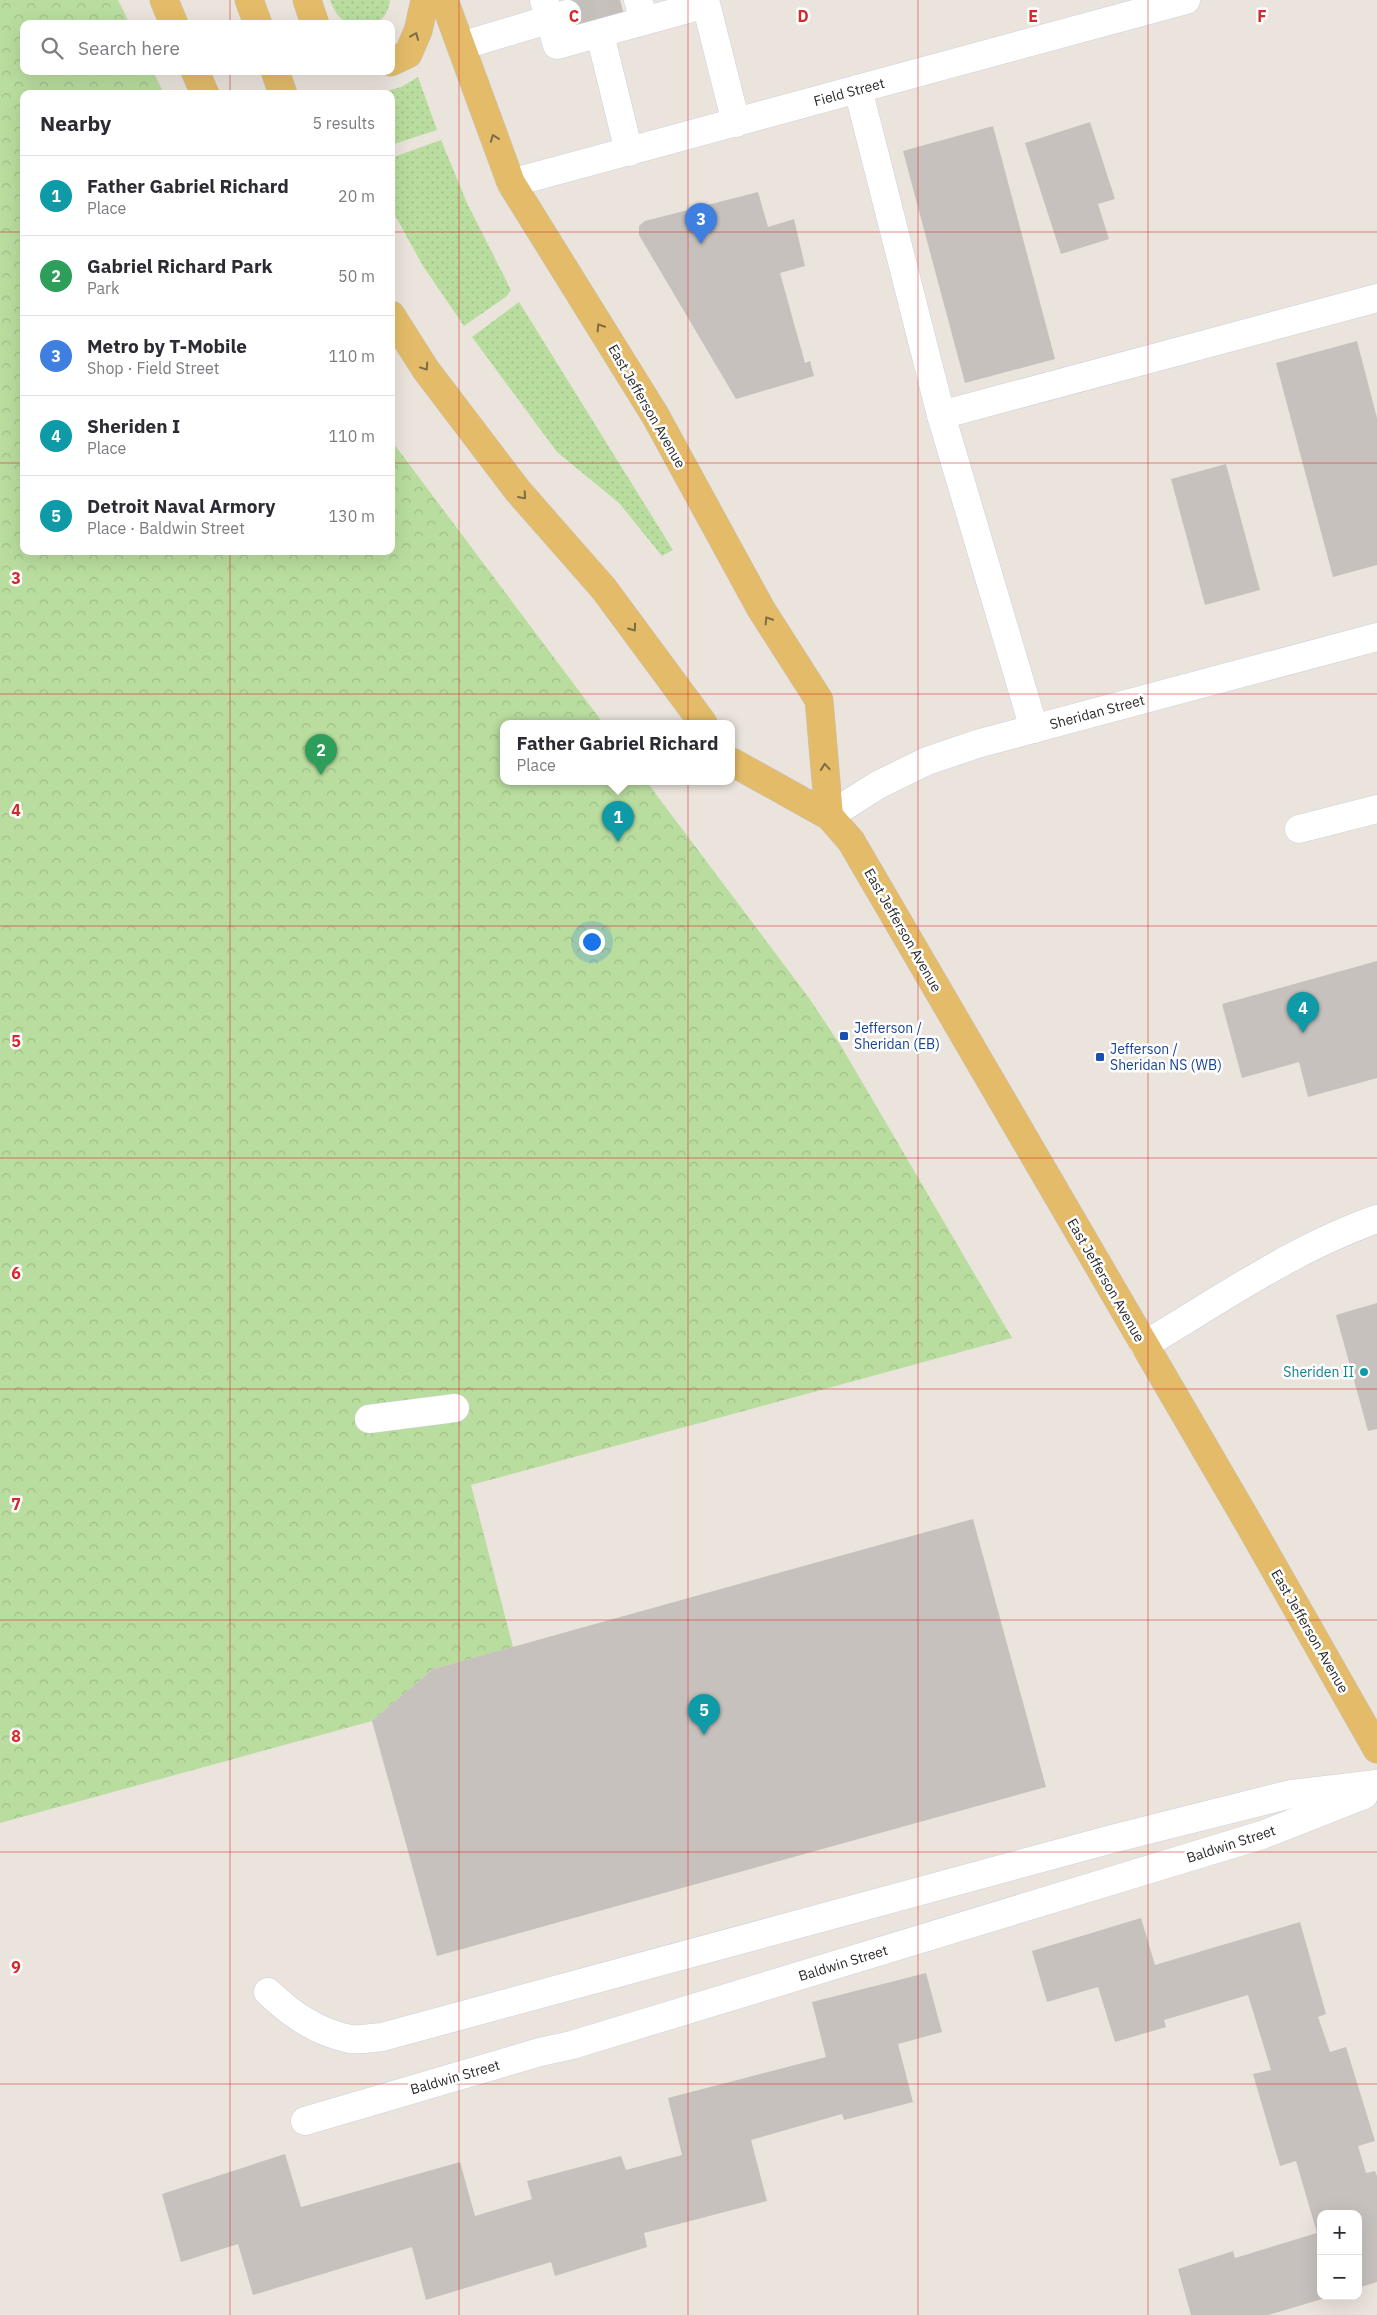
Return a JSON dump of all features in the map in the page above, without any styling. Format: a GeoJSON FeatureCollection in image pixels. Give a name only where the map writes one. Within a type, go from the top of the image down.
{"type":"FeatureCollection","features":[{"type":"Feature","properties":{"kind":"main road"},"geometry":{"type":"LineString","coordinates":[[164,0],[172,20]]}},
{"type":"Feature","properties":{"kind":"main road"},"geometry":{"type":"LineString","coordinates":[[249,0],[256,20]]}},
{"type":"Feature","properties":{"kind":"main road"},"geometry":{"type":"LineString","coordinates":[[307,0],[314,20]]}},
{"type":"Feature","properties":{"kind":"main road"},"geometry":{"type":"LineString","coordinates":[[395,60],[408,54],[418,31],[425,0]]}},
{"type":"Feature","properties":{"kind":"main road","name":"East Jefferson Avenue"},"geometry":{"type":"LineString","coordinates":[[444,0],[511,183],[655,415],[761,609],[819,700],[829,816]]}},
{"type":"Feature","properties":{"kind":"main road"},"geometry":{"type":"LineString","coordinates":[[197,75],[203,90]]}},
{"type":"Feature","properties":{"kind":"main road"},"geometry":{"type":"LineString","coordinates":[[276,75],[282,90]]}},
{"type":"Feature","properties":{"kind":"main road"},"geometry":{"type":"LineString","coordinates":[[395,324],[426,370],[518,491],[604,589],[701,720]]}},
{"type":"Feature","properties":{"kind":"main road","name":"East Jefferson Avenue"},"geometry":{"type":"LineString","coordinates":[[735,764],[829,816],[851,842],[1377,1749]]}},
{"type":"Feature","properties":{"kind":"street","name":"Field Street"},"geometry":{"type":"LineString","coordinates":[[511,183],[858,89],[1148,5],[1186,0]]}},
{"type":"Feature","properties":{"kind":"street"},"geometry":{"type":"LineString","coordinates":[[461,46],[553,11],[557,45],[600,34],[641,10],[706,4],[736,123]]}},
{"type":"Feature","properties":{"kind":"street"},"geometry":{"type":"LineString","coordinates":[[600,34],[629,152]]}},
{"type":"Feature","properties":{"kind":"street"},"geometry":{"type":"LineString","coordinates":[[858,89],[941,415],[1034,728]]}},
{"type":"Feature","properties":{"kind":"street"},"geometry":{"type":"LineString","coordinates":[[941,415],[1377,298]]}},
{"type":"Feature","properties":{"kind":"street","name":"Sheridan Street"},"geometry":{"type":"LineString","coordinates":[[829,816],[878,785],[927,761],[1034,728],[1377,637]]}},
{"type":"Feature","properties":{"kind":"street"},"geometry":{"type":"LineString","coordinates":[[1299,829],[1377,809]]}},
{"type":"Feature","properties":{"kind":"street"},"geometry":{"type":"LineString","coordinates":[[1144,1345],[1295,1255],[1353,1227],[1377,1219]]}},
{"type":"Feature","properties":{"kind":"street"},"geometry":{"type":"LineString","coordinates":[[369,1419],[455,1408]]}},
{"type":"Feature","properties":{"kind":"street"},"geometry":{"type":"LineString","coordinates":[[268,1992],[291,2013],[320,2029],[351,2039],[382,2037],[1112,1839],[1292,1794],[1377,1784]]}},
{"type":"Feature","properties":{"kind":"street","name":"Baldwin Street"},"geometry":{"type":"LineString","coordinates":[[305,2121],[540,2052],[572,2045],[1262,1836],[1377,1789]]}},
{"type":"Feature","properties":{"kind":"green space"},"geometry":{"type":"Polygon","coordinates":[[[0,0],[118,0],[128,20],[20,20],[20,75],[155,75],[162,90],[20,90],[20,555],[395,555],[395,445],[601,720],[500,720],[500,785],[649,785],[809,998],[841,1046],[1012,1338],[471,1485],[513,1647],[433,1669],[372,1721],[0,1823],[0,0]]]}},
{"type":"Feature","properties":{"kind":"green space"},"geometry":{"type":"Polygon","coordinates":[[[330,0],[390,0],[386,14],[380,20],[344,20],[334,9],[330,0]]]}},
{"type":"Feature","properties":{"kind":"green space"},"geometry":{"type":"Polygon","coordinates":[[[418,77],[437,130],[395,144],[395,90],[391,90],[401,87],[418,77]]]}},
{"type":"Feature","properties":{"kind":"green space"},"geometry":{"type":"Polygon","coordinates":[[[441,140],[467,203],[511,290],[507,296],[464,326],[423,266],[395,215],[395,157],[441,140]]]}},
{"type":"Feature","properties":{"kind":"green space"},"geometry":{"type":"Polygon","coordinates":[[[519,302],[673,550],[662,556],[619,503],[557,452],[472,337],[519,302]]]}},
{"type":"Feature","properties":{"kind":"building"},"geometry":{"type":"Polygon","coordinates":[[[563,0],[620,0],[624,14],[572,30],[563,0]]]}},
{"type":"Feature","properties":{"kind":"building"},"geometry":{"type":"Polygon","coordinates":[[[1090,122],[1115,199],[1098,204],[1109,239],[1061,254],[1025,143],[1090,122]]]}},
{"type":"Feature","properties":{"kind":"building"},"geometry":{"type":"Polygon","coordinates":[[[993,126],[1055,359],[965,383],[903,151],[993,126]]]}},
{"type":"Feature","properties":{"kind":"building"},"geometry":{"type":"Polygon","coordinates":[[[758,192],[768,227],[794,219],[805,266],[780,273],[805,363],[810,361],[814,376],[736,399],[639,235],[639,226],[645,221],[758,192]]]}},
{"type":"Feature","properties":{"kind":"building"},"geometry":{"type":"Polygon","coordinates":[[[1357,341],[1377,418],[1377,565],[1333,577],[1276,363],[1357,341]]]}},
{"type":"Feature","properties":{"kind":"building"},"geometry":{"type":"Polygon","coordinates":[[[1226,464],[1260,590],[1205,605],[1171,479],[1226,464]]]}},
{"type":"Feature","properties":{"kind":"building"},"geometry":{"type":"Polygon","coordinates":[[[1377,961],[1377,1078],[1308,1097],[1299,1062],[1242,1078],[1222,1004],[1377,961]]]}},
{"type":"Feature","properties":{"kind":"building","name":"Sheriden II"},"geometry":{"type":"Polygon","coordinates":[[[1377,1303],[1377,1429],[1368,1431],[1336,1315],[1377,1303]]]}},
{"type":"Feature","properties":{"kind":"building"},"geometry":{"type":"Polygon","coordinates":[[[973,1519],[1046,1787],[437,1956],[372,1721],[433,1669],[973,1519]]]}},
{"type":"Feature","properties":{"kind":"building"},"geometry":{"type":"Polygon","coordinates":[[[1141,1918],[1155,1965],[1300,1922],[1326,2014],[1318,2017],[1330,2052],[1346,2047],[1375,2141],[1358,2146],[1366,2173],[1375,2171],[1377,2176],[1377,2282],[1362,2287],[1362,2210],[1317,2210],[1317,2233],[1296,2161],[1280,2166],[1253,2074],[1271,2070],[1248,1995],[1164,2020],[1166,2027],[1115,2042],[1098,1987],[1047,2002],[1032,1951],[1141,1918]]]}},
{"type":"Feature","properties":{"kind":"building"},"geometry":{"type":"Polygon","coordinates":[[[926,1973],[942,2032],[898,2044],[913,2102],[844,2120],[842,2114],[751,2140],[767,2201],[644,2233],[647,2247],[555,2276],[551,2262],[426,2300],[412,2247],[253,2295],[238,2244],[181,2262],[162,2194],[285,2154],[301,2207],[460,2162],[475,2216],[532,2199],[527,2181],[621,2156],[626,2170],[682,2155],[668,2098],[826,2057],[812,2002],[926,1973]]]}},
{"type":"Feature","properties":{"kind":"building"},"geometry":{"type":"Polygon","coordinates":[[[1317,2233],[1317,2300],[1319,2300],[1268,2315],[1191,2315],[1178,2269],[1233,2251],[1235,2258],[1317,2233]]]}},
{"type":"Feature","properties":{"kind":"tunnel"},"geometry":{"type":"LineString","coordinates":[[567,13],[619,0]]}},
{"type":"Feature","properties":{"kind":"place","name":"Metro by T-Mobile"},"geometry":{"type":"Point","coordinates":[701,244]}},
{"type":"Feature","properties":{"kind":"place","name":"Gabriel Richard Park"},"geometry":{"type":"Point","coordinates":[321,775]}},
{"type":"Feature","properties":{"kind":"place","name":"Father Gabriel Richard"},"geometry":{"type":"Point","coordinates":[618,842]}},
{"type":"Feature","properties":{"kind":"place","name":"Sheriden I"},"geometry":{"type":"Point","coordinates":[1303,1033]}},
{"type":"Feature","properties":{"kind":"place","name":"Jefferson / Sheridan (EB)"},"geometry":{"type":"Point","coordinates":[844,1036]}},
{"type":"Feature","properties":{"kind":"place","name":"Jefferson / Sheridan NS (WB)"},"geometry":{"type":"Point","coordinates":[1100,1057]}},
{"type":"Feature","properties":{"kind":"place","name":"Sheriden II"},"geometry":{"type":"Point","coordinates":[1364,1372]}},
{"type":"Feature","properties":{"kind":"place","name":"Detroit Naval Armory"},"geometry":{"type":"Point","coordinates":[704,1735]}}]}
